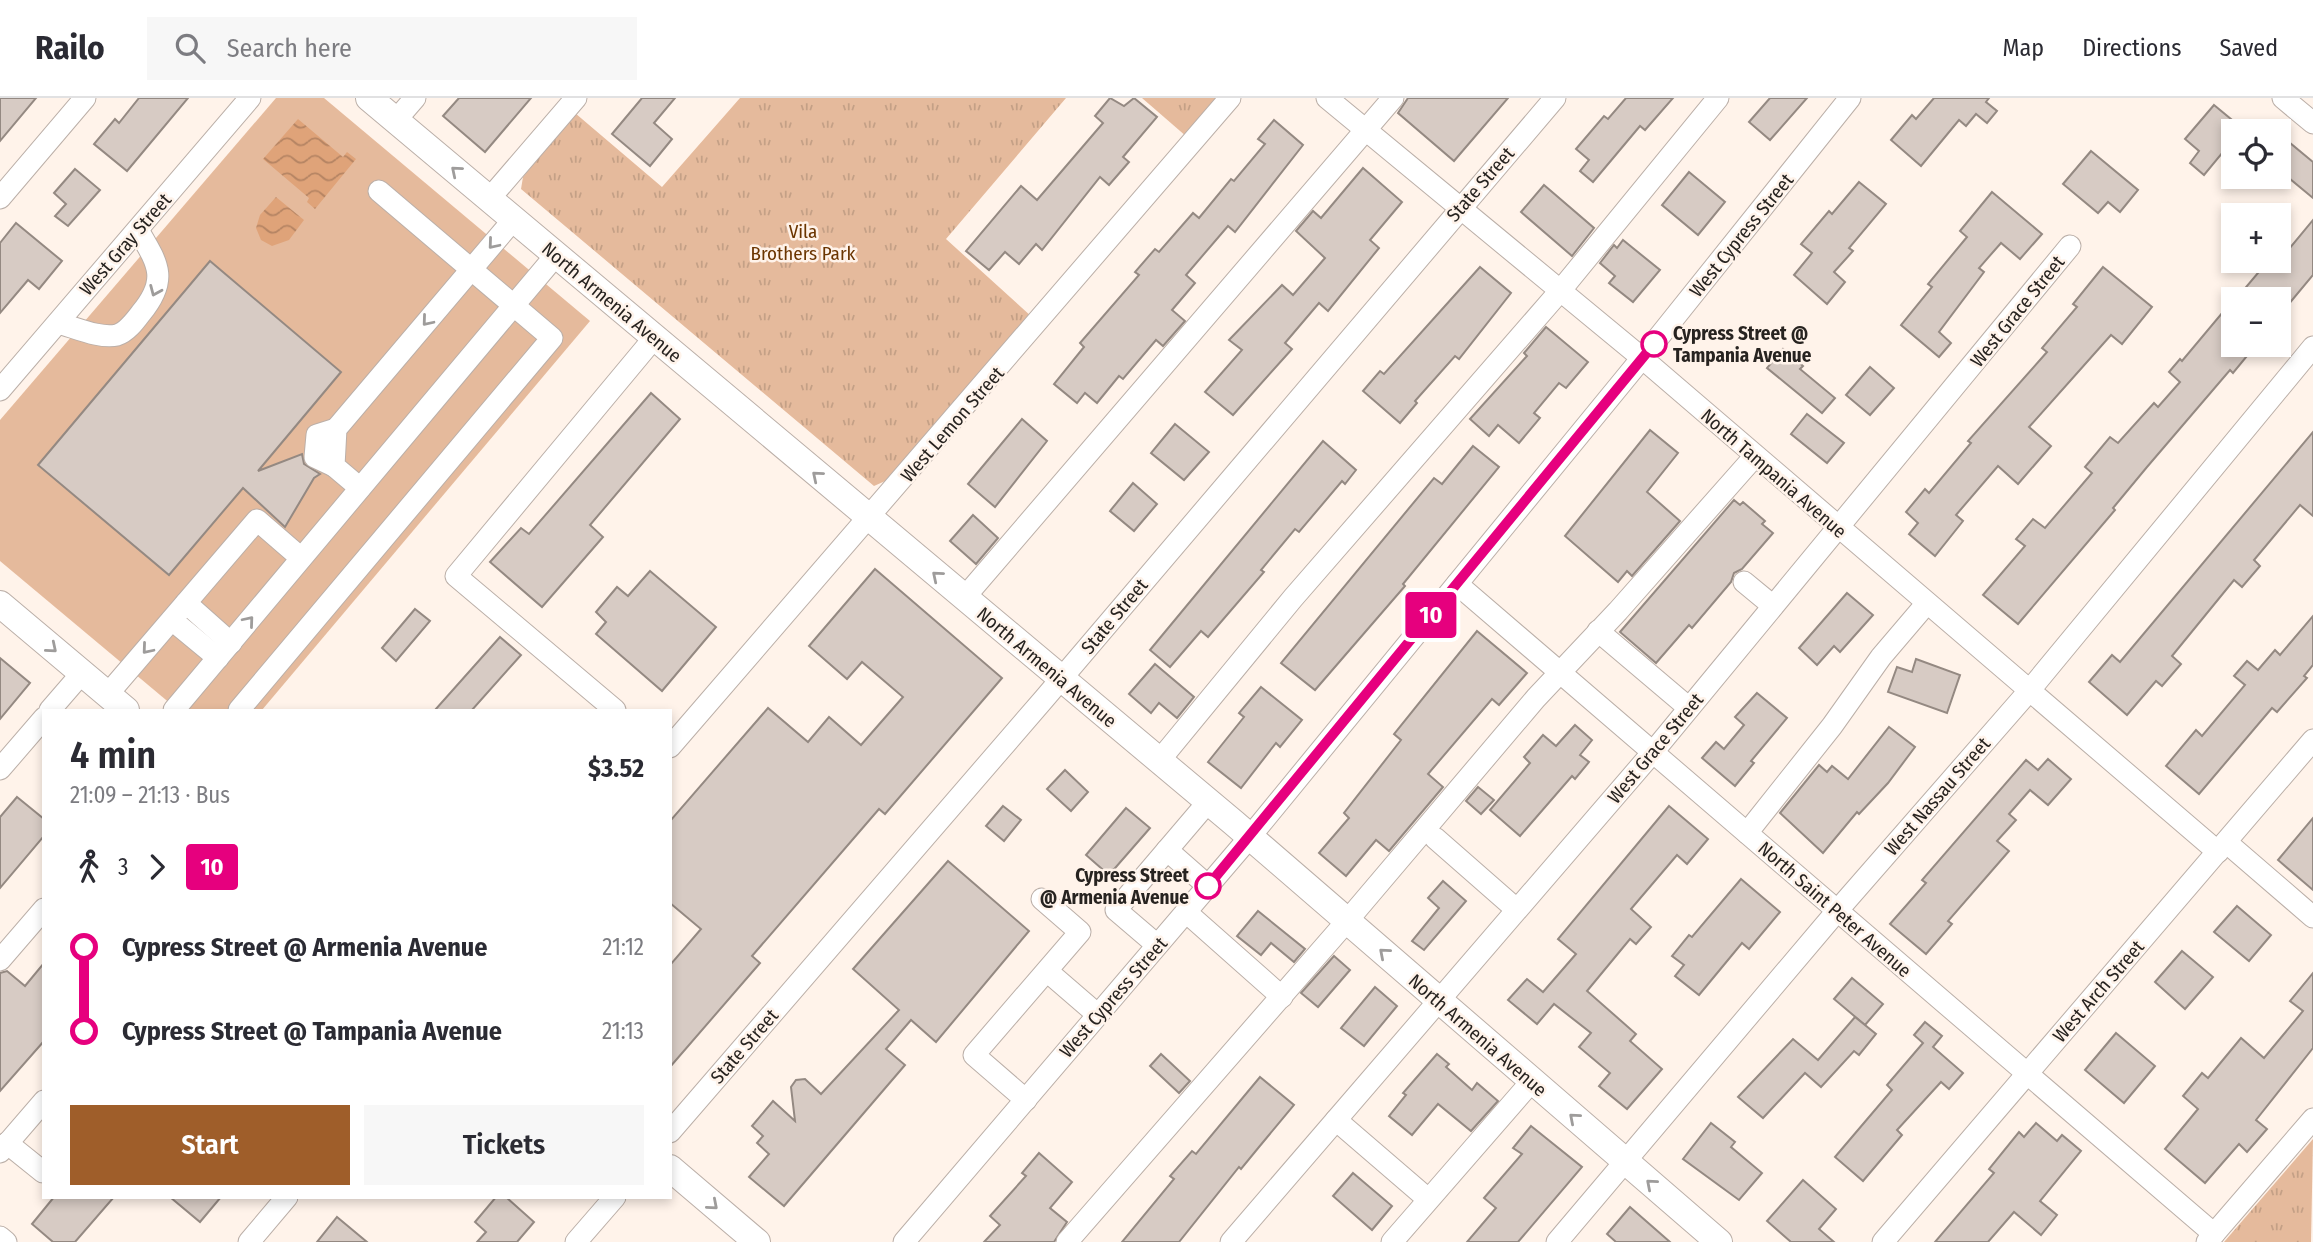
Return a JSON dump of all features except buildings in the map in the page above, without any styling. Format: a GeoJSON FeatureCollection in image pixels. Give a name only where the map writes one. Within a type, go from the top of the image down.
{"type":"FeatureCollection","features":[{"type":"Feature","properties":{"kind":"main road","name":"North Armenia Avenue"},"geometry":{"type":"LineString","coordinates":[[369,98],[1208,802],[1718,1242]]}},
{"type":"Feature","properties":{"kind":"main road"},"geometry":{"type":"LineString","coordinates":[[0,604],[117,703]]}},
{"type":"Feature","properties":{"kind":"main road"},"geometry":{"type":"LineString","coordinates":[[672,1170],[747,1239]]}},
{"type":"Feature","properties":{"kind":"street"},"geometry":{"type":"LineString","coordinates":[[0,198],[85,98]]}},
{"type":"Feature","properties":{"kind":"street","name":"West Gray Street"},"geometry":{"type":"LineString","coordinates":[[0,390],[250,98]]}},
{"type":"Feature","properties":{"kind":"street"},"geometry":{"type":"LineString","coordinates":[[396,120],[415,98]]}},
{"type":"Feature","properties":{"kind":"street","name":"West Lemon Street"},"geometry":{"type":"LineString","coordinates":[[672,745],[869,520],[1230,98]]}},
{"type":"Feature","properties":{"kind":"street","name":"North Tampania Avenue"},"geometry":{"type":"LineString","coordinates":[[1327,98],[1642,358],[2029,691],[2313,917]]}},
{"type":"Feature","properties":{"kind":"street"},"geometry":{"type":"LineString","coordinates":[[964,598],[1393,98]]}},
{"type":"Feature","properties":{"kind":"street","name":"State Street"},"geometry":{"type":"LineString","coordinates":[[672,1130],[1061,679],[1458,208],[1555,98]]}},
{"type":"Feature","properties":{"kind":"street"},"geometry":{"type":"LineString","coordinates":[[1159,761],[1293,598],[1560,291],[1718,98]]}},
{"type":"Feature","properties":{"kind":"street","name":"West Cypress Street"},"geometry":{"type":"LineString","coordinates":[[904,1242],[1249,838],[1642,358],[1850,98]]}},
{"type":"Feature","properties":{"kind":"street"},"geometry":{"type":"LineString","coordinates":[[2283,98],[2313,123]]}},
{"type":"Feature","properties":{"kind":"street"},"geometry":{"type":"LineString","coordinates":[[490,198],[568,102]]}},
{"type":"Feature","properties":{"kind":"street"},"geometry":{"type":"LineString","coordinates":[[240,709],[552,338],[379,191]]}},
{"type":"Feature","properties":{"kind":"street"},"geometry":{"type":"LineString","coordinates":[[360,488],[334,466],[336,429],[514,219]]}},
{"type":"Feature","properties":{"kind":"street"},"geometry":{"type":"LineString","coordinates":[[58,323],[93,333],[116,335],[128,328],[157,294],[160,279],[154,257],[138,230]]}},
{"type":"Feature","properties":{"kind":"street","name":"West Grace Street"},"geometry":{"type":"LineString","coordinates":[[1231,1242],[1653,752],[2070,246]]}},
{"type":"Feature","properties":{"kind":"street"},"geometry":{"type":"LineString","coordinates":[[175,709],[556,255]]}},
{"type":"Feature","properties":{"kind":"street"},"geometry":{"type":"LineString","coordinates":[[614,709],[456,576],[654,338]]}},
{"type":"Feature","properties":{"kind":"street","name":"West Nassau Street"},"geometry":{"type":"LineString","coordinates":[[1557,1242],[1837,911],[2029,691],[2313,347]]}},
{"type":"Feature","properties":{"kind":"street"},"geometry":{"type":"LineString","coordinates":[[1067,1242],[1348,921],[1528,708],[1755,456]]}},
{"type":"Feature","properties":{"kind":"street"},"geometry":{"type":"LineString","coordinates":[[117,703],[172,620],[257,520],[301,558]]}},
{"type":"Feature","properties":{"kind":"street"},"geometry":{"type":"LineString","coordinates":[[1744,582],[1773,606]]}},
{"type":"Feature","properties":{"kind":"street","name":"North Saint Peter Avenue"},"geometry":{"type":"LineString","coordinates":[[1457,584],[2027,1074],[2211,1238]]}},
{"type":"Feature","properties":{"kind":"street"},"geometry":{"type":"LineString","coordinates":[[186,603],[224,650]]}},
{"type":"Feature","properties":{"kind":"street"},"geometry":{"type":"LineString","coordinates":[[1747,833],[1832,726],[1881,657],[1927,603]]}},
{"type":"Feature","properties":{"kind":"street"},"geometry":{"type":"LineString","coordinates":[[172,620],[224,650]]}},
{"type":"Feature","properties":{"kind":"street"},"geometry":{"type":"LineString","coordinates":[[1598,631],[1689,708]]}},
{"type":"Feature","properties":{"kind":"street"},"geometry":{"type":"LineString","coordinates":[[51,709],[82,673]]}},
{"type":"Feature","properties":{"kind":"street"},"geometry":{"type":"LineString","coordinates":[[2,764],[42,720]]}},
{"type":"Feature","properties":{"kind":"street","name":"West Arch Street"},"geometry":{"type":"LineString","coordinates":[[1883,1242],[2313,740]]}},
{"type":"Feature","properties":{"kind":"street"},"geometry":{"type":"LineString","coordinates":[[1157,945],[1116,910],[1208,802]]}},
{"type":"Feature","properties":{"kind":"street"},"geometry":{"type":"LineString","coordinates":[[1436,838],[1516,909]]}},
{"type":"Feature","properties":{"kind":"street"},"geometry":{"type":"LineString","coordinates":[[1167,850],[1208,886]]}},
{"type":"Feature","properties":{"kind":"street"},"geometry":{"type":"LineString","coordinates":[[1026,1100],[974,1055],[1080,932],[1042,899]]}},
{"type":"Feature","properties":{"kind":"street"},"geometry":{"type":"LineString","coordinates":[[0,960],[42,911]]}},
{"type":"Feature","properties":{"kind":"street"},"geometry":{"type":"LineString","coordinates":[[1186,912],[1282,997]]}},
{"type":"Feature","properties":{"kind":"street"},"geometry":{"type":"LineString","coordinates":[[1047,971],[1098,1015]]}},
{"type":"Feature","properties":{"kind":"street"},"geometry":{"type":"LineString","coordinates":[[1392,1242],[1532,1081]]}},
{"type":"Feature","properties":{"kind":"street"},"geometry":{"type":"LineString","coordinates":[[42,1103],[4,1148],[42,1171]]}},
{"type":"Feature","properties":{"kind":"street"},"geometry":{"type":"LineString","coordinates":[[2211,1238],[2313,1119]]}},
{"type":"Feature","properties":{"kind":"street"},"geometry":{"type":"LineString","coordinates":[[1336,1120],[1422,1194]]}},
{"type":"Feature","properties":{"kind":"street"},"geometry":{"type":"LineString","coordinates":[[249,1242],[285,1199]]}},
{"type":"Feature","properties":{"kind":"street"},"geometry":{"type":"LineString","coordinates":[[576,1242],[613,1199]]}},
{"type":"Feature","properties":{"kind":"street"},"geometry":{"type":"LineString","coordinates":[[0,1237],[6,1242]]}},
{"type":"Feature","properties":{"kind":"green space"},"geometry":{"type":"Polygon","coordinates":[[[276,98],[324,98],[590,321],[263,709],[177,709],[0,561],[0,420],[276,98]]]}},
{"type":"Feature","properties":{"kind":"green space","name":"Vila Brothers Park"},"geometry":{"type":"Polygon","coordinates":[[[740,98],[1066,98],[946,239],[1032,317],[892,478],[874,486],[521,189],[523,177],[575,113],[662,187],[740,98]]]}},
{"type":"Feature","properties":{"kind":"green space"},"geometry":{"type":"Polygon","coordinates":[[[1142,98],[1219,98],[1187,137],[1142,98]]]}},
{"type":"Feature","properties":{"kind":"green space"},"geometry":{"type":"Polygon","coordinates":[[[2313,1139],[2311,1242],[2224,1242],[2313,1139]]]}},
{"type":"Feature","properties":{"kind":"water"},"geometry":{"type":"Polygon","coordinates":[[[298,119],[343,157],[347,152],[356,159],[315,209],[307,202],[309,198],[263,159],[298,119]]]}},
{"type":"Feature","properties":{"kind":"water"},"geometry":{"type":"Polygon","coordinates":[[[276,197],[304,220],[289,240],[272,246],[261,240],[256,228],[260,215],[276,197]]]}},
{"type":"Feature","properties":{"kind":"bus line","name":"10"},"geometry":{"type":"LineString","coordinates":[[1208,886],[1654,344]]}},
{"type":"Feature","properties":{"kind":"place","name":"Cypress Street @ Tampania Avenue"},"geometry":{"type":"Point","coordinates":[1654,344]}},
{"type":"Feature","properties":{"kind":"place","name":"Cypress Street @ Armenia Avenue"},"geometry":{"type":"Point","coordinates":[1208,886]}}]}
